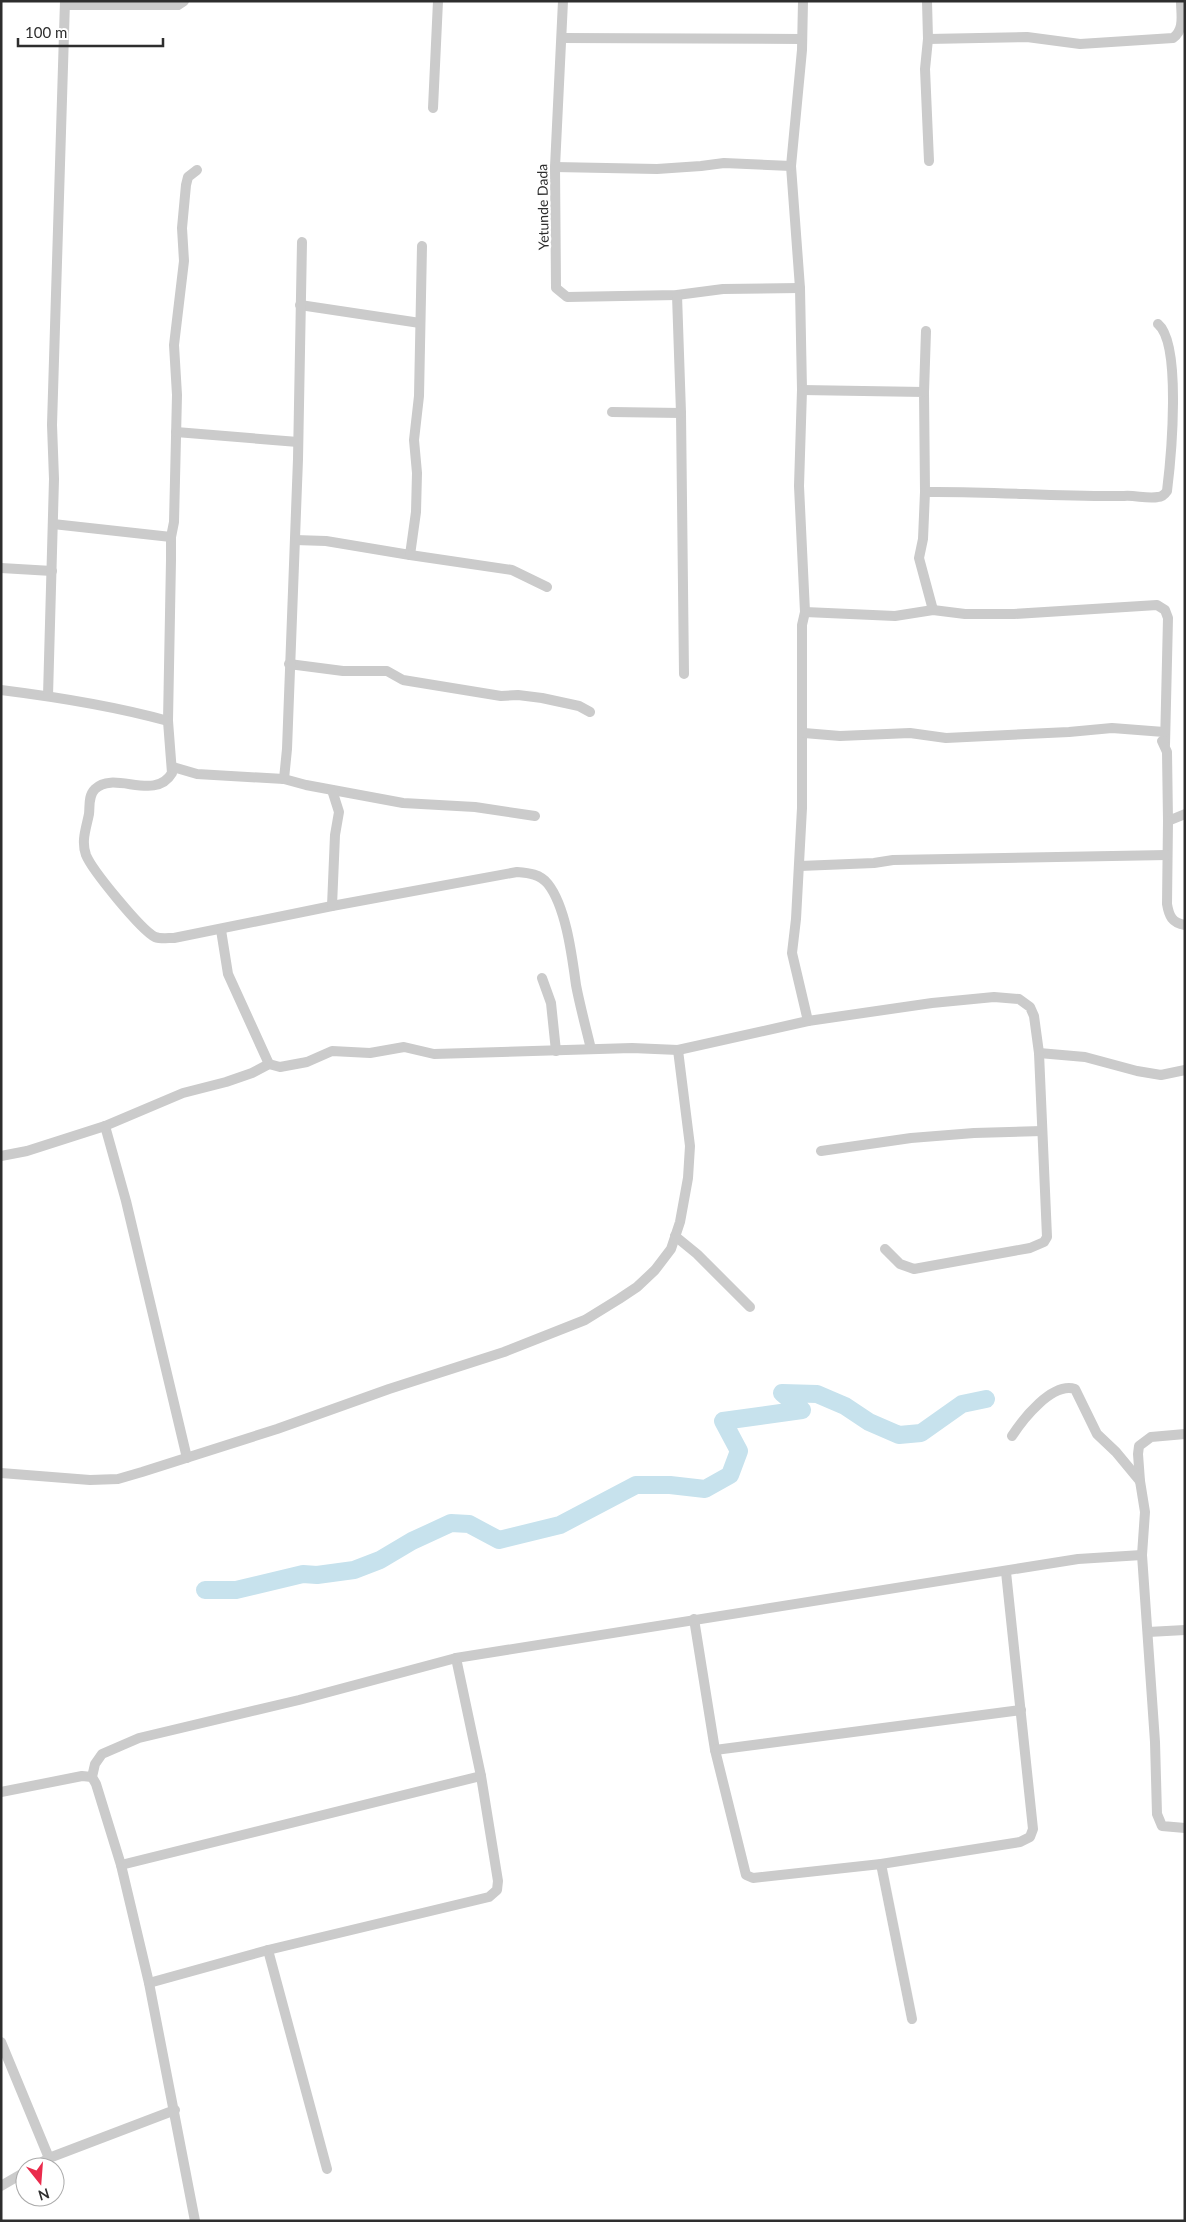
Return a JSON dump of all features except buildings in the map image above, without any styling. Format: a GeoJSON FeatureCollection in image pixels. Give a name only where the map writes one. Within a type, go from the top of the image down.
{"type":"FeatureCollection","features":[{"type":"Feature","properties":{"kind":"street"},"geometry":{"type":"LineString","coordinates":[[48,696],[54,479],[52,425],[65,3],[178,5],[184,1]]}},
{"type":"Feature","properties":{"kind":"street"},"geometry":{"type":"LineString","coordinates":[[433,108],[438,1]]}},
{"type":"Feature","properties":{"kind":"street","name":"Yetunde Dada"},"geometry":{"type":"LineString","coordinates":[[564,1],[555,168],[556,288],[562,295],[567,297],[677,295],[723,288],[800,288]]}},
{"type":"Feature","properties":{"kind":"street"},"geometry":{"type":"LineString","coordinates":[[802,1],[802,39],[791,166],[800,288],[802,390],[799,486],[805,612],[802,625],[804,733],[800,866],[792,953],[808,1021]]}},
{"type":"Feature","properties":{"kind":"street"},"geometry":{"type":"LineString","coordinates":[[927,1],[928,39],[925,69],[929,161]]}},
{"type":"Feature","properties":{"kind":"street"},"geometry":{"type":"LineString","coordinates":[[928,39],[1027,37],[1080,44],[1172,38],[1179,33],[1181,28],[1181,1]]}},
{"type":"Feature","properties":{"kind":"street"},"geometry":{"type":"LineString","coordinates":[[562,38],[802,39]]}},
{"type":"Feature","properties":{"kind":"street"},"geometry":{"type":"LineString","coordinates":[[555,168],[657,169],[724,163],[791,166]]}},
{"type":"Feature","properties":{"kind":"street"},"geometry":{"type":"LineString","coordinates":[[197,170],[188,177],[186,185],[182,228],[184,261],[174,345],[177,395],[174,522],[171,537],[168,721],[173,767],[172,773],[164,784],[153,786],[114,784],[99,786],[93,791],[90,798],[83,839],[87,857],[98,874],[144,928],[156,937],[174,938],[332,906],[517,872],[534,874],[548,884],[560,909],[571,950],[590,1049]]}},
{"type":"Feature","properties":{"kind":"street"},"geometry":{"type":"LineString","coordinates":[[284,779],[287,749],[295,540],[302,242]]}},
{"type":"Feature","properties":{"kind":"street"},"geometry":{"type":"LineString","coordinates":[[410,555],[416,512],[417,473],[414,440],[419,396],[422,246]]}},
{"type":"Feature","properties":{"kind":"street"},"geometry":{"type":"LineString","coordinates":[[677,295],[681,412],[684,674]]}},
{"type":"Feature","properties":{"kind":"street"},"geometry":{"type":"LineString","coordinates":[[300,306],[420,323]]}},
{"type":"Feature","properties":{"kind":"street"},"geometry":{"type":"LineString","coordinates":[[925,492],[1013,493],[1068,497],[1160,497],[1164,495],[1167,491],[1174,433],[1172,367],[1164,329],[1158,324]]}},
{"type":"Feature","properties":{"kind":"street"},"geometry":{"type":"LineString","coordinates":[[926,331],[924,392],[925,492],[923,539],[919,558],[933,610]]}},
{"type":"Feature","properties":{"kind":"street"},"geometry":{"type":"LineString","coordinates":[[802,390],[924,392]]}},
{"type":"Feature","properties":{"kind":"street"},"geometry":{"type":"LineString","coordinates":[[612,412],[681,412]]}},
{"type":"Feature","properties":{"kind":"street"},"geometry":{"type":"LineString","coordinates":[[176,432],[298,442]]}},
{"type":"Feature","properties":{"kind":"street"},"geometry":{"type":"LineString","coordinates":[[53,524],[171,537]]}},
{"type":"Feature","properties":{"kind":"street"},"geometry":{"type":"LineString","coordinates":[[295,540],[326,541],[512,570],[547,587]]}},
{"type":"Feature","properties":{"kind":"street"},"geometry":{"type":"LineString","coordinates":[[1,568],[52,571]]}},
{"type":"Feature","properties":{"kind":"street"},"geometry":{"type":"LineString","coordinates":[[805,612],[895,616],[933,610],[965,614],[1014,614],[1157,605],[1165,610],[1168,618],[1165,745],[1167,752],[1168,821],[1167,904],[1169,915],[1177,923],[1185,925]]}},
{"type":"Feature","properties":{"kind":"street"},"geometry":{"type":"LineString","coordinates":[[289,664],[343,671],[387,671],[403,680],[500,696],[518,695],[542,698],[579,706],[590,712]]}},
{"type":"Feature","properties":{"kind":"street"},"geometry":{"type":"LineString","coordinates":[[1,690],[48,696],[136,712],[168,721]]}},
{"type":"Feature","properties":{"kind":"street"},"geometry":{"type":"LineString","coordinates":[[804,733],[840,736],[910,733],[946,738],[1112,728],[1164,732],[1159,738],[1165,745]]}},
{"type":"Feature","properties":{"kind":"street"},"geometry":{"type":"LineString","coordinates":[[173,767],[197,774],[284,779],[403,803],[475,807],[535,816]]}},
{"type":"Feature","properties":{"kind":"street"},"geometry":{"type":"LineString","coordinates":[[332,790],[339,812],[335,836],[332,906]]}},
{"type":"Feature","properties":{"kind":"street"},"geometry":{"type":"LineString","coordinates":[[1168,821],[1185,814]]}},
{"type":"Feature","properties":{"kind":"street"},"geometry":{"type":"LineString","coordinates":[[800,866],[874,864],[893,860],[1167,855]]}},
{"type":"Feature","properties":{"kind":"street"},"geometry":{"type":"LineString","coordinates":[[221,930],[228,974],[269,1064]]}},
{"type":"Feature","properties":{"kind":"street"},"geometry":{"type":"LineString","coordinates":[[542,978],[551,1003],[556,1051]]}},
{"type":"Feature","properties":{"kind":"street"},"geometry":{"type":"LineString","coordinates":[[1,1156],[27,1151],[105,1126],[183,1092],[226,1082],[252,1073],[269,1064],[280,1067],[307,1062],[332,1051],[370,1052],[404,1047],[434,1054],[590,1049],[678,1050],[808,1021],[932,1003],[994,997],[1019,999],[1030,1007],[1034,1016],[1039,1053],[1047,1237],[1044,1242],[1030,1248],[914,1269],[900,1264],[885,1248]]}},
{"type":"Feature","properties":{"kind":"street"},"geometry":{"type":"LineString","coordinates":[[1,1473],[69,1480],[118,1478],[187,1458],[559,1332],[584,1320],[637,1287],[671,1249],[680,1222],[688,1178],[690,1146],[678,1050]]}},
{"type":"Feature","properties":{"kind":"street"},"geometry":{"type":"LineString","coordinates":[[1039,1053],[1085,1057],[1137,1071],[1161,1075],[1185,1070]]}},
{"type":"Feature","properties":{"kind":"street"},"geometry":{"type":"LineString","coordinates":[[105,1126],[126,1201],[187,1458]]}},
{"type":"Feature","properties":{"kind":"street"},"geometry":{"type":"LineString","coordinates":[[821,1151],[911,1138],[974,1133],[1042,1131]]}},
{"type":"Feature","properties":{"kind":"street"},"geometry":{"type":"LineString","coordinates":[[675,1236],[698,1254],[750,1307]]}},
{"type":"Feature","properties":{"kind":"street"},"geometry":{"type":"LineString","coordinates":[[1012,1436],[1028,1412],[1045,1398],[1065,1388],[1075,1389],[1097,1434],[1116,1452],[1140,1481]]}},
{"type":"Feature","properties":{"kind":"street"},"geometry":{"type":"LineString","coordinates":[[1185,1434],[1158,1435],[1142,1442],[1138,1454],[1140,1481],[1146,1512],[1142,1555],[1155,1742],[1157,1814],[1162,1826],[1185,1828]]}},
{"type":"Feature","properties":{"kind":"street"},"geometry":{"type":"LineString","coordinates":[[195,2221],[149,1983],[121,1865],[96,1784],[92,1777],[95,1764],[102,1754],[139,1738],[298,1700],[456,1658],[1006,1572],[1078,1559],[1142,1555]]}},
{"type":"Feature","properties":{"kind":"street"},"geometry":{"type":"LineString","coordinates":[[694,1620],[715,1750],[746,1875],[753,1878],[880,1864],[1020,1842],[1030,1837],[1033,1821],[1006,1572]]}},
{"type":"Feature","properties":{"kind":"street"},"geometry":{"type":"LineString","coordinates":[[1148,1632],[1185,1630]]}},
{"type":"Feature","properties":{"kind":"street"},"geometry":{"type":"LineString","coordinates":[[149,1983],[268,1950],[488,1896],[497,1890],[498,1881],[481,1776],[456,1658]]}},
{"type":"Feature","properties":{"kind":"street"},"geometry":{"type":"LineString","coordinates":[[715,1750],[1021,1710]]}},
{"type":"Feature","properties":{"kind":"street"},"geometry":{"type":"LineString","coordinates":[[1,1792],[82,1776],[92,1777]]}},
{"type":"Feature","properties":{"kind":"street"},"geometry":{"type":"LineString","coordinates":[[121,1865],[481,1776]]}},
{"type":"Feature","properties":{"kind":"street"},"geometry":{"type":"LineString","coordinates":[[880,1864],[912,2019]]}},
{"type":"Feature","properties":{"kind":"street"},"geometry":{"type":"LineString","coordinates":[[268,1950],[327,2169]]}},
{"type":"Feature","properties":{"kind":"street"},"geometry":{"type":"LineString","coordinates":[[1,2042],[49,2157]]}},
{"type":"Feature","properties":{"kind":"street"},"geometry":{"type":"LineString","coordinates":[[52,2157],[175,2110]]}},
{"type":"Feature","properties":{"kind":"street"},"geometry":{"type":"LineString","coordinates":[[1,2186],[15,2178]]}},
{"type":"Feature","properties":{"kind":"waterway"},"geometry":{"type":"LineString","coordinates":[[205,1590],[236,1590],[303,1574],[317,1575],[354,1570],[380,1560],[412,1541],[451,1523],[469,1524],[499,1540],[560,1525],[636,1485],[670,1485],[705,1489],[730,1475],[739,1451],[723,1421],[802,1410],[782,1393],[817,1394],[845,1406],[869,1422],[899,1435],[921,1433],[962,1404],[986,1399]]}}]}
